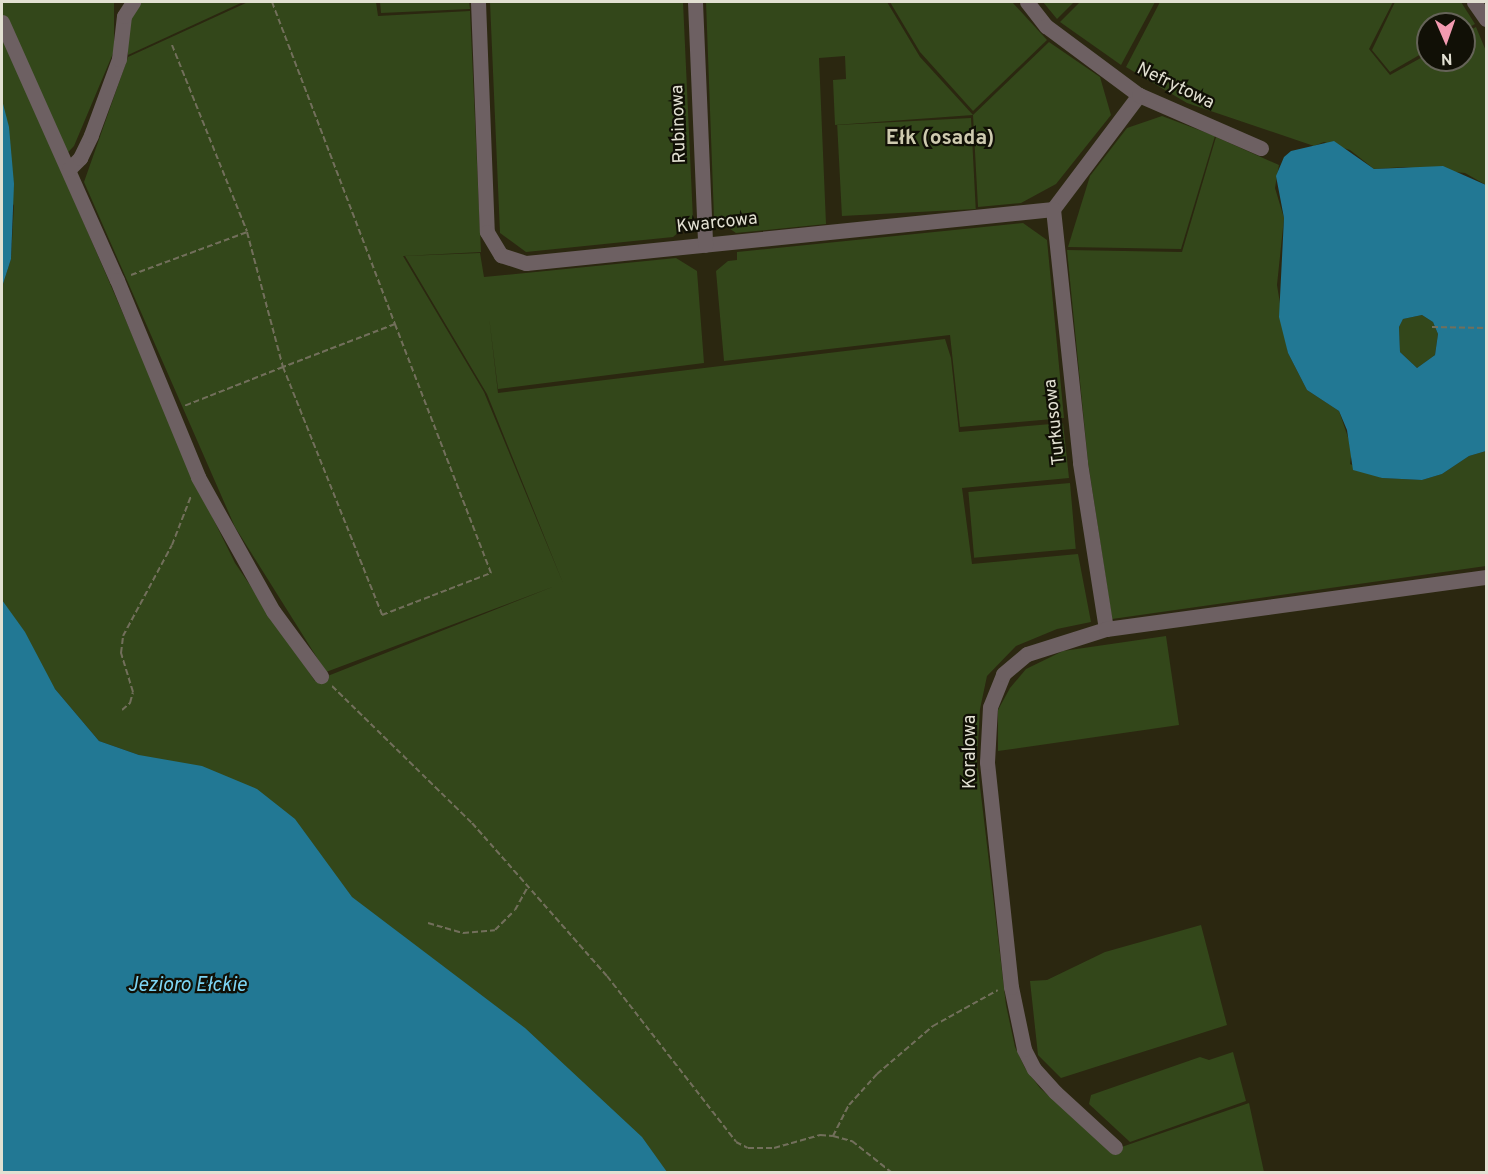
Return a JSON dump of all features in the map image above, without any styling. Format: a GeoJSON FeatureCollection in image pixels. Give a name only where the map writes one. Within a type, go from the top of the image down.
{"type":"FeatureCollection","features":[{"type":"Feature","properties":{"kind":"street"},"geometry":{"type":"LineString","coordinates":[[69,169],[80,158],[91,135],[119,59],[124,16],[133,2]]}},
{"type":"Feature","properties":{"kind":"street","name":"Kwarcowa"},"geometry":{"type":"LineString","coordinates":[[478,2],[487,232],[501,255],[526,263],[1053,209]]}},
{"type":"Feature","properties":{"kind":"street","name":"Rubinowa"},"geometry":{"type":"LineString","coordinates":[[695,2],[705,245]]}},
{"type":"Feature","properties":{"kind":"street","name":"Nefrytowa"},"geometry":{"type":"LineString","coordinates":[[1027,2],[1046,26],[1138,95],[1261,148]]}},
{"type":"Feature","properties":{"kind":"street"},"geometry":{"type":"LineString","coordinates":[[1474,2],[1486,18]]}},
{"type":"Feature","properties":{"kind":"street"},"geometry":{"type":"LineString","coordinates":[[2,22],[117,280],[198,477],[273,611],[321,676]]}},
{"type":"Feature","properties":{"kind":"street"},"geometry":{"type":"LineString","coordinates":[[1053,209],[1138,95]]}},
{"type":"Feature","properties":{"kind":"street","name":"Turkusowa"},"geometry":{"type":"LineString","coordinates":[[1053,209],[1080,463],[1106,629]]}},
{"type":"Feature","properties":{"kind":"street","name":"Koralowa"},"geometry":{"type":"LineString","coordinates":[[1115,1147],[1034,1069],[1024,1049],[1011,987],[987,762],[990,707],[1003,674],[1027,654],[1106,629],[1486,577]]}},
{"type":"Feature","properties":{"kind":"path"},"geometry":{"type":"LineString","coordinates":[[172,45],[247,232],[283,367],[382,615],[490,573],[272,2]]}},
{"type":"Feature","properties":{"kind":"path"},"geometry":{"type":"LineString","coordinates":[[117,280],[247,232]]}},
{"type":"Feature","properties":{"kind":"path"},"geometry":{"type":"LineString","coordinates":[[172,410],[395,324]]}},
{"type":"Feature","properties":{"kind":"path"},"geometry":{"type":"LineString","coordinates":[[1432,327],[1486,328]]}},
{"type":"Feature","properties":{"kind":"path"},"geometry":{"type":"LineString","coordinates":[[122,710],[130,703],[133,692],[121,653],[123,636],[171,546],[198,477]]}},
{"type":"Feature","properties":{"kind":"path"},"geometry":{"type":"LineString","coordinates":[[321,676],[472,823],[607,976],[736,1142],[748,1148],[774,1148],[820,1135],[833,1136],[852,1142],[891,1173]]}},
{"type":"Feature","properties":{"kind":"path"},"geometry":{"type":"LineString","coordinates":[[428,923],[463,933],[495,930],[515,910],[528,887]]}},
{"type":"Feature","properties":{"kind":"path"},"geometry":{"type":"LineString","coordinates":[[833,1136],[856,1097],[933,1026],[994,991],[1011,987]]}},
{"type":"Feature","properties":{"kind":"green space"},"geometry":{"type":"Polygon","coordinates":[[[2,2],[114,2],[114,51],[74,146],[58,163],[199,490],[235,563],[315,681],[555,586],[326,672],[235,527],[84,182],[128,57],[248,2],[376,2],[378,16],[470,11],[481,252],[403,256],[484,392],[563,583],[487,394],[405,256],[480,253],[484,277],[676,258],[697,271],[704,363],[498,389],[489,317],[498,393],[945,339],[951,358],[959,432],[1063,423],[1069,478],[962,488],[972,564],[1078,554],[1091,622],[1057,629],[1016,646],[987,676],[980,709],[977,761],[1006,1005],[1015,1047],[1025,1068],[1040,1088],[1110,1151],[1249,1103],[1264,1172],[650,1172],[139,755],[99,741],[55,689],[2,647],[2,287],[11,259],[14,205],[2,197],[2,2]]]}},
{"type":"Feature","properties":{"kind":"green space"},"geometry":{"type":"Polygon","coordinates":[[[142,2],[243,2],[128,55],[128,19],[142,2]]]}},
{"type":"Feature","properties":{"kind":"green space"},"geometry":{"type":"Polygon","coordinates":[[[380,2],[469,2],[470,9],[381,13],[380,2]]]}},
{"type":"Feature","properties":{"kind":"green space"},"geometry":{"type":"Polygon","coordinates":[[[490,2],[683,2],[693,220],[673,237],[526,252],[500,233],[490,2]]]}},
{"type":"Feature","properties":{"kind":"green space"},"geometry":{"type":"Polygon","coordinates":[[[706,2],[887,2],[920,57],[973,115],[835,125],[833,80],[846,79],[845,56],[819,58],[826,224],[736,233],[714,218],[706,2]]]}},
{"type":"Feature","properties":{"kind":"green space"},"geometry":{"type":"Polygon","coordinates":[[[890,2],[1012,2],[1047,40],[973,111],[920,52],[890,2]]]}},
{"type":"Feature","properties":{"kind":"green space"},"geometry":{"type":"Polygon","coordinates":[[[1043,2],[1074,2],[1057,19],[1043,2]]]}},
{"type":"Feature","properties":{"kind":"green space"},"geometry":{"type":"Polygon","coordinates":[[[1080,2],[1155,2],[1121,65],[1060,22],[1080,2]]]}},
{"type":"Feature","properties":{"kind":"green space"},"geometry":{"type":"Polygon","coordinates":[[[1160,2],[1393,2],[1369,49],[1390,75],[1416,61],[1416,72],[1476,72],[1476,27],[1486,51],[1486,185],[1465,173],[1404,167],[1374,169],[1350,150],[1324,142],[1314,146],[1187,103],[1126,67],[1160,2]]]}},
{"type":"Feature","properties":{"kind":"green space"},"geometry":{"type":"Polygon","coordinates":[[[1395,2],[1461,2],[1467,12],[1416,12],[1416,57],[1390,72],[1372,50],[1395,2]]]}},
{"type":"Feature","properties":{"kind":"green space"},"geometry":{"type":"Polygon","coordinates":[[[1049,42],[1100,77],[1111,115],[1056,184],[1021,203],[978,207],[973,115],[1049,42]]]}},
{"type":"Feature","properties":{"kind":"green space"},"geometry":{"type":"Polygon","coordinates":[[[1162,116],[1215,136],[1181,249],[1068,247],[1090,176],[1127,128],[1162,116]]]}},
{"type":"Feature","properties":{"kind":"green space"},"geometry":{"type":"Polygon","coordinates":[[[971,118],[976,209],[842,216],[837,125],[971,118]]]}},
{"type":"Feature","properties":{"kind":"green space"},"geometry":{"type":"Polygon","coordinates":[[[1216,137],[1279,165],[1275,188],[1284,218],[1277,285],[1288,353],[1307,390],[1339,411],[1352,449],[1350,464],[1382,478],[1422,480],[1442,474],[1469,456],[1486,451],[1486,566],[1112,619],[1088,462],[1067,250],[1182,252],[1216,137]]]}},
{"type":"Feature","properties":{"kind":"green space"},"geometry":{"type":"Polygon","coordinates":[[[1023,223],[1047,240],[1064,418],[960,427],[950,335],[724,361],[716,271],[728,261],[737,260],[737,252],[1023,223]]]}},
{"type":"Feature","properties":{"kind":"green space"},"geometry":{"type":"Polygon","coordinates":[[[1422,315],[1433,322],[1438,334],[1435,355],[1417,368],[1400,352],[1399,327],[1403,319],[1422,315]]]}},
{"type":"Feature","properties":{"kind":"green space"},"geometry":{"type":"Polygon","coordinates":[[[1070,483],[1076,549],[974,558],[968,492],[1070,483]]]}},
{"type":"Feature","properties":{"kind":"green space"},"geometry":{"type":"Polygon","coordinates":[[[1166,636],[1179,725],[998,751],[998,710],[1010,688],[1026,669],[1063,651],[1166,636]]]}},
{"type":"Feature","properties":{"kind":"green space"},"geometry":{"type":"Polygon","coordinates":[[[1201,925],[1227,1025],[1061,1078],[1038,1055],[1030,981],[1047,980],[1105,952],[1201,925]]]}},
{"type":"Feature","properties":{"kind":"green space"},"geometry":{"type":"Polygon","coordinates":[[[1233,1052],[1246,1101],[1130,1142],[1089,1104],[1091,1095],[1200,1057],[1209,1060],[1233,1052]]]}},
{"type":"Feature","properties":{"kind":"water"},"geometry":{"type":"Polygon","coordinates":[[[2,100],[9,127],[14,184],[11,259],[2,287],[2,100]]]}},
{"type":"Feature","properties":{"kind":"water"},"geometry":{"type":"Polygon","coordinates":[[[1334,141],[1374,169],[1443,166],[1486,185],[1486,451],[1469,456],[1442,474],[1422,480],[1382,478],[1353,470],[1347,430],[1339,411],[1307,390],[1288,353],[1279,317],[1284,218],[1276,176],[1284,157],[1291,151],[1334,141]],[[1422,315],[1403,319],[1399,327],[1400,352],[1417,368],[1435,355],[1438,334],[1433,322],[1422,315]]]}},
{"type":"Feature","properties":{"kind":"water","name":"Jezioro Ełckie"},"geometry":{"type":"Polygon","coordinates":[[[2,600],[25,632],[55,689],[99,741],[139,755],[202,766],[257,789],[295,819],[352,897],[525,1028],[642,1137],[667,1172],[2,1172],[2,600]]]}},
{"type":"Feature","properties":{"kind":"district","name":"Ełk (osada)"},"geometry":{"type":"Point","coordinates":[940,139]}}]}
